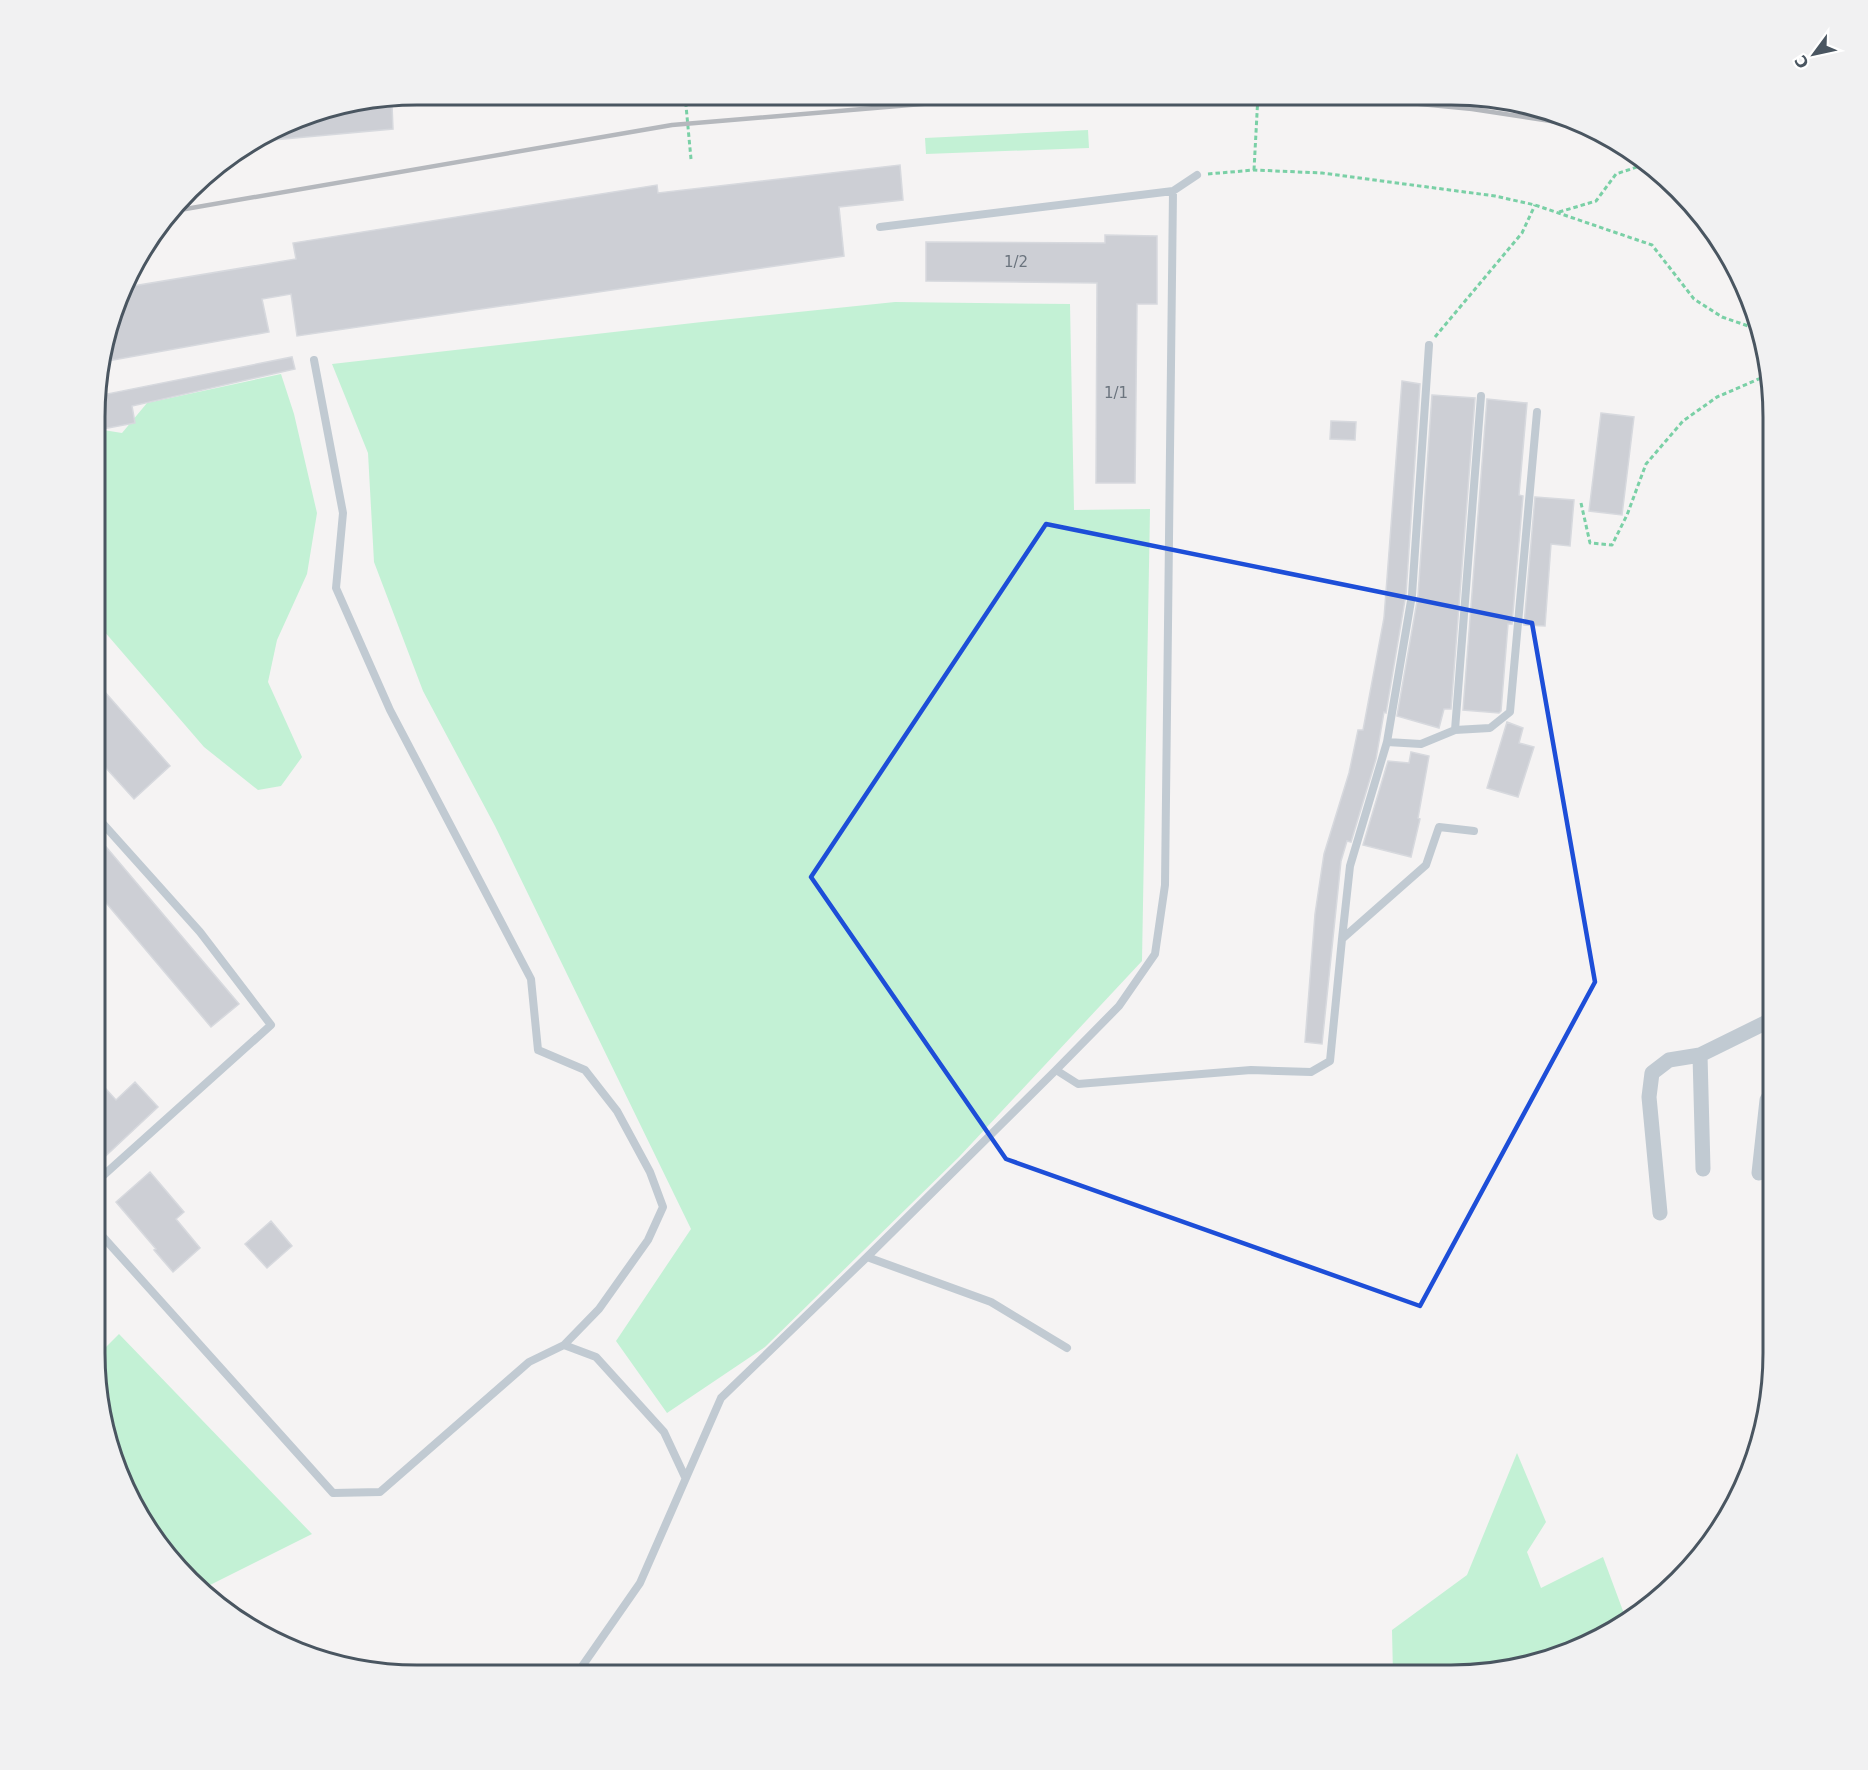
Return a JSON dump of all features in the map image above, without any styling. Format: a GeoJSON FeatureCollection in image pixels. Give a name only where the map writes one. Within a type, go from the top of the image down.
{"type":"FeatureCollection","features":[{"type":"Feature","properties":{"kind":"street"},"geometry":{"type":"LineString","coordinates":[[1660,1213],[1649,1096],[1652,1073],[1669,1060],[1700,1055],[1763,1024]]}},
{"type":"Feature","properties":{"kind":"street"},"geometry":{"type":"LineString","coordinates":[[1700,1055],[1703,1169]]}},
{"type":"Feature","properties":{"kind":"street"},"geometry":{"type":"LineString","coordinates":[[1759,1173],[1763,1136]]}},
{"type":"Feature","properties":{"kind":"lane"},"geometry":{"type":"LineString","coordinates":[[880,227],[1173,191],[1197,175]]}},
{"type":"Feature","properties":{"kind":"lane"},"geometry":{"type":"LineString","coordinates":[[583,1665],[640,1583],[721,1398],[867,1257],[1119,1006],[1155,954],[1166,885],[1173,191]]}},
{"type":"Feature","properties":{"kind":"lane"},"geometry":{"type":"LineString","coordinates":[[1056,1070],[1078,1084],[1251,1070],[1311,1072],[1330,1061],[1350,866],[1387,742],[1412,595],[1429,345]]}},
{"type":"Feature","properties":{"kind":"lane"},"geometry":{"type":"LineString","coordinates":[[105,1238],[333,1493],[380,1492],[529,1362],[564,1345],[599,1309],[648,1240],[663,1207],[650,1172],[616,1112],[585,1070],[538,1050],[531,979],[390,710],[336,588],[343,513],[314,360]]}},
{"type":"Feature","properties":{"kind":"lane"},"geometry":{"type":"LineString","coordinates":[[1455,730],[1481,396]]}},
{"type":"Feature","properties":{"kind":"lane"},"geometry":{"type":"LineString","coordinates":[[1387,742],[1421,744],[1455,730],[1490,728],[1510,712],[1537,412]]}},
{"type":"Feature","properties":{"kind":"lane"},"geometry":{"type":"LineString","coordinates":[[105,826],[200,932],[271,1025],[105,1174]]}},
{"type":"Feature","properties":{"kind":"lane"},"geometry":{"type":"LineString","coordinates":[[1341,939],[1426,865],[1439,827],[1474,831]]}},
{"type":"Feature","properties":{"kind":"lane"},"geometry":{"type":"LineString","coordinates":[[867,1257],[992,1302],[1067,1348]]}},
{"type":"Feature","properties":{"kind":"lane"},"geometry":{"type":"LineString","coordinates":[[564,1345],[596,1357],[664,1432],[685,1477]]}},
{"type":"Feature","properties":{"kind":"path"},"geometry":{"type":"LineString","coordinates":[[686,105],[691,159]]}},
{"type":"Feature","properties":{"kind":"path"},"geometry":{"type":"LineString","coordinates":[[1254,170],[1257,105]]}},
{"type":"Feature","properties":{"kind":"path"},"geometry":{"type":"LineString","coordinates":[[1557,213],[1596,201],[1616,174],[1638,167]]}},
{"type":"Feature","properties":{"kind":"path"},"geometry":{"type":"LineString","coordinates":[[1197,175],[1254,170],[1322,173],[1496,196],[1535,205],[1652,244],[1694,299],[1722,317],[1749,326]]}},
{"type":"Feature","properties":{"kind":"path"},"geometry":{"type":"LineString","coordinates":[[1429,345],[1522,233],[1535,205]]}},
{"type":"Feature","properties":{"kind":"path"},"geometry":{"type":"LineString","coordinates":[[1581,503],[1590,543],[1612,545],[1628,515],[1646,464],[1683,421],[1717,397],[1760,378]]}},
{"type":"Feature","properties":{"kind":"highlighted area"},"geometry":{"type":"Polygon","coordinates":[[[1046,524],[1532,623],[1595,982],[1420,1306],[1006,1159],[811,877],[1046,524]]]}},
{"type":"Feature","properties":{"kind":"green space"},"geometry":{"type":"Polygon","coordinates":[[[1088,130],[1089,148],[926,154],[925,138],[1088,130]]]}},
{"type":"Feature","properties":{"kind":"green space"},"geometry":{"type":"Polygon","coordinates":[[[895,302],[1070,304],[1074,510],[1150,509],[1142,961],[959,1157],[765,1347],[667,1413],[616,1341],[691,1229],[495,826],[423,691],[374,562],[368,453],[332,364],[895,302]]]}},
{"type":"Feature","properties":{"kind":"green space"},"geometry":{"type":"Polygon","coordinates":[[[281,374],[294,414],[317,513],[307,574],[277,640],[268,682],[302,757],[281,786],[258,790],[204,747],[105,632],[105,430],[122,433],[147,403],[281,374]]]}},
{"type":"Feature","properties":{"kind":"green space"},"geometry":{"type":"Polygon","coordinates":[[[119,1334],[312,1534],[209,1586],[169,1543],[137,1491],[122,1453],[111,1414],[105,1348],[119,1334]]]}},
{"type":"Feature","properties":{"kind":"green space"},"geometry":{"type":"Polygon","coordinates":[[[1517,1453],[1546,1522],[1527,1552],[1541,1588],[1603,1557],[1624,1612],[1589,1633],[1570,1641],[1512,1659],[1471,1664],[1393,1665],[1392,1630],[1467,1575],[1517,1453]]]}},
{"type":"Feature","properties":{"kind":"building"},"geometry":{"type":"Polygon","coordinates":[[[392,106],[393,129],[274,140],[336,116],[392,106]]]}},
{"type":"Feature","properties":{"kind":"building"},"geometry":{"type":"Polygon","coordinates":[[[900,165],[903,200],[839,207],[844,256],[297,336],[291,294],[262,299],[269,332],[110,361],[122,317],[134,286],[296,259],[293,243],[657,185],[658,193],[900,165]]]}},
{"type":"Feature","properties":{"kind":"building"},"geometry":{"type":"Polygon","coordinates":[[[1105,235],[1157,236],[1157,304],[1137,304],[1135,483],[1096,483],[1097,283],[926,281],[926,242],[1105,243],[1105,235]]]}},
{"type":"Feature","properties":{"kind":"building"},"geometry":{"type":"Polygon","coordinates":[[[292,357],[295,369],[132,406],[135,423],[105,429],[106,394],[292,357]]]}},
{"type":"Feature","properties":{"kind":"building"},"geometry":{"type":"Polygon","coordinates":[[[1402,381],[1420,384],[1406,594],[1376,759],[1351,842],[1347,841],[1341,861],[1322,1044],[1305,1042],[1315,914],[1324,854],[1349,773],[1358,730],[1363,730],[1384,618],[1402,381]]]}},
{"type":"Feature","properties":{"kind":"building"},"geometry":{"type":"Polygon","coordinates":[[[1432,395],[1475,398],[1451,709],[1444,709],[1439,728],[1397,716],[1418,596],[1432,395]]]}},
{"type":"Feature","properties":{"kind":"building"},"geometry":{"type":"Polygon","coordinates":[[[1487,399],[1527,403],[1519,495],[1523,496],[1512,624],[1508,624],[1499,713],[1463,710],[1487,399]]]}},
{"type":"Feature","properties":{"kind":"building"},"geometry":{"type":"Polygon","coordinates":[[[1601,413],[1634,417],[1622,515],[1589,511],[1601,413]]]}},
{"type":"Feature","properties":{"kind":"building"},"geometry":{"type":"Polygon","coordinates":[[[1331,421],[1356,422],[1355,440],[1330,439],[1331,421]]]}},
{"type":"Feature","properties":{"kind":"building"},"geometry":{"type":"Polygon","coordinates":[[[1535,497],[1574,500],[1570,546],[1551,544],[1545,626],[1524,625],[1535,497]]]}},
{"type":"Feature","properties":{"kind":"building"},"geometry":{"type":"Polygon","coordinates":[[[105,692],[170,766],[134,799],[105,767],[105,692]]]}},
{"type":"Feature","properties":{"kind":"building"},"geometry":{"type":"Polygon","coordinates":[[[1507,722],[1523,728],[1519,743],[1534,747],[1518,797],[1487,788],[1507,722]]]}},
{"type":"Feature","properties":{"kind":"building"},"geometry":{"type":"Polygon","coordinates":[[[1411,752],[1429,756],[1418,818],[1420,819],[1411,857],[1363,845],[1388,761],[1409,763],[1411,752]]]}},
{"type":"Feature","properties":{"kind":"building"},"geometry":{"type":"Polygon","coordinates":[[[105,846],[239,1004],[211,1027],[105,902],[105,846]]]}},
{"type":"Feature","properties":{"kind":"building"},"geometry":{"type":"Polygon","coordinates":[[[135,1082],[158,1107],[105,1157],[105,1088],[116,1100],[135,1082]]]}},
{"type":"Feature","properties":{"kind":"building"},"geometry":{"type":"Polygon","coordinates":[[[150,1172],[184,1212],[176,1219],[200,1248],[173,1272],[116,1202],[150,1172]]]}},
{"type":"Feature","properties":{"kind":"building"},"geometry":{"type":"Polygon","coordinates":[[[271,1221],[292,1246],[267,1268],[245,1244],[271,1221]]]}},
{"type":"Feature","properties":{"kind":"railway"},"geometry":{"type":"LineString","coordinates":[[184,209],[672,125],[910,105]]}},
{"type":"Feature","properties":{"kind":"railway"},"geometry":{"type":"LineString","coordinates":[[1431,105],[1545,120]]}}]}
